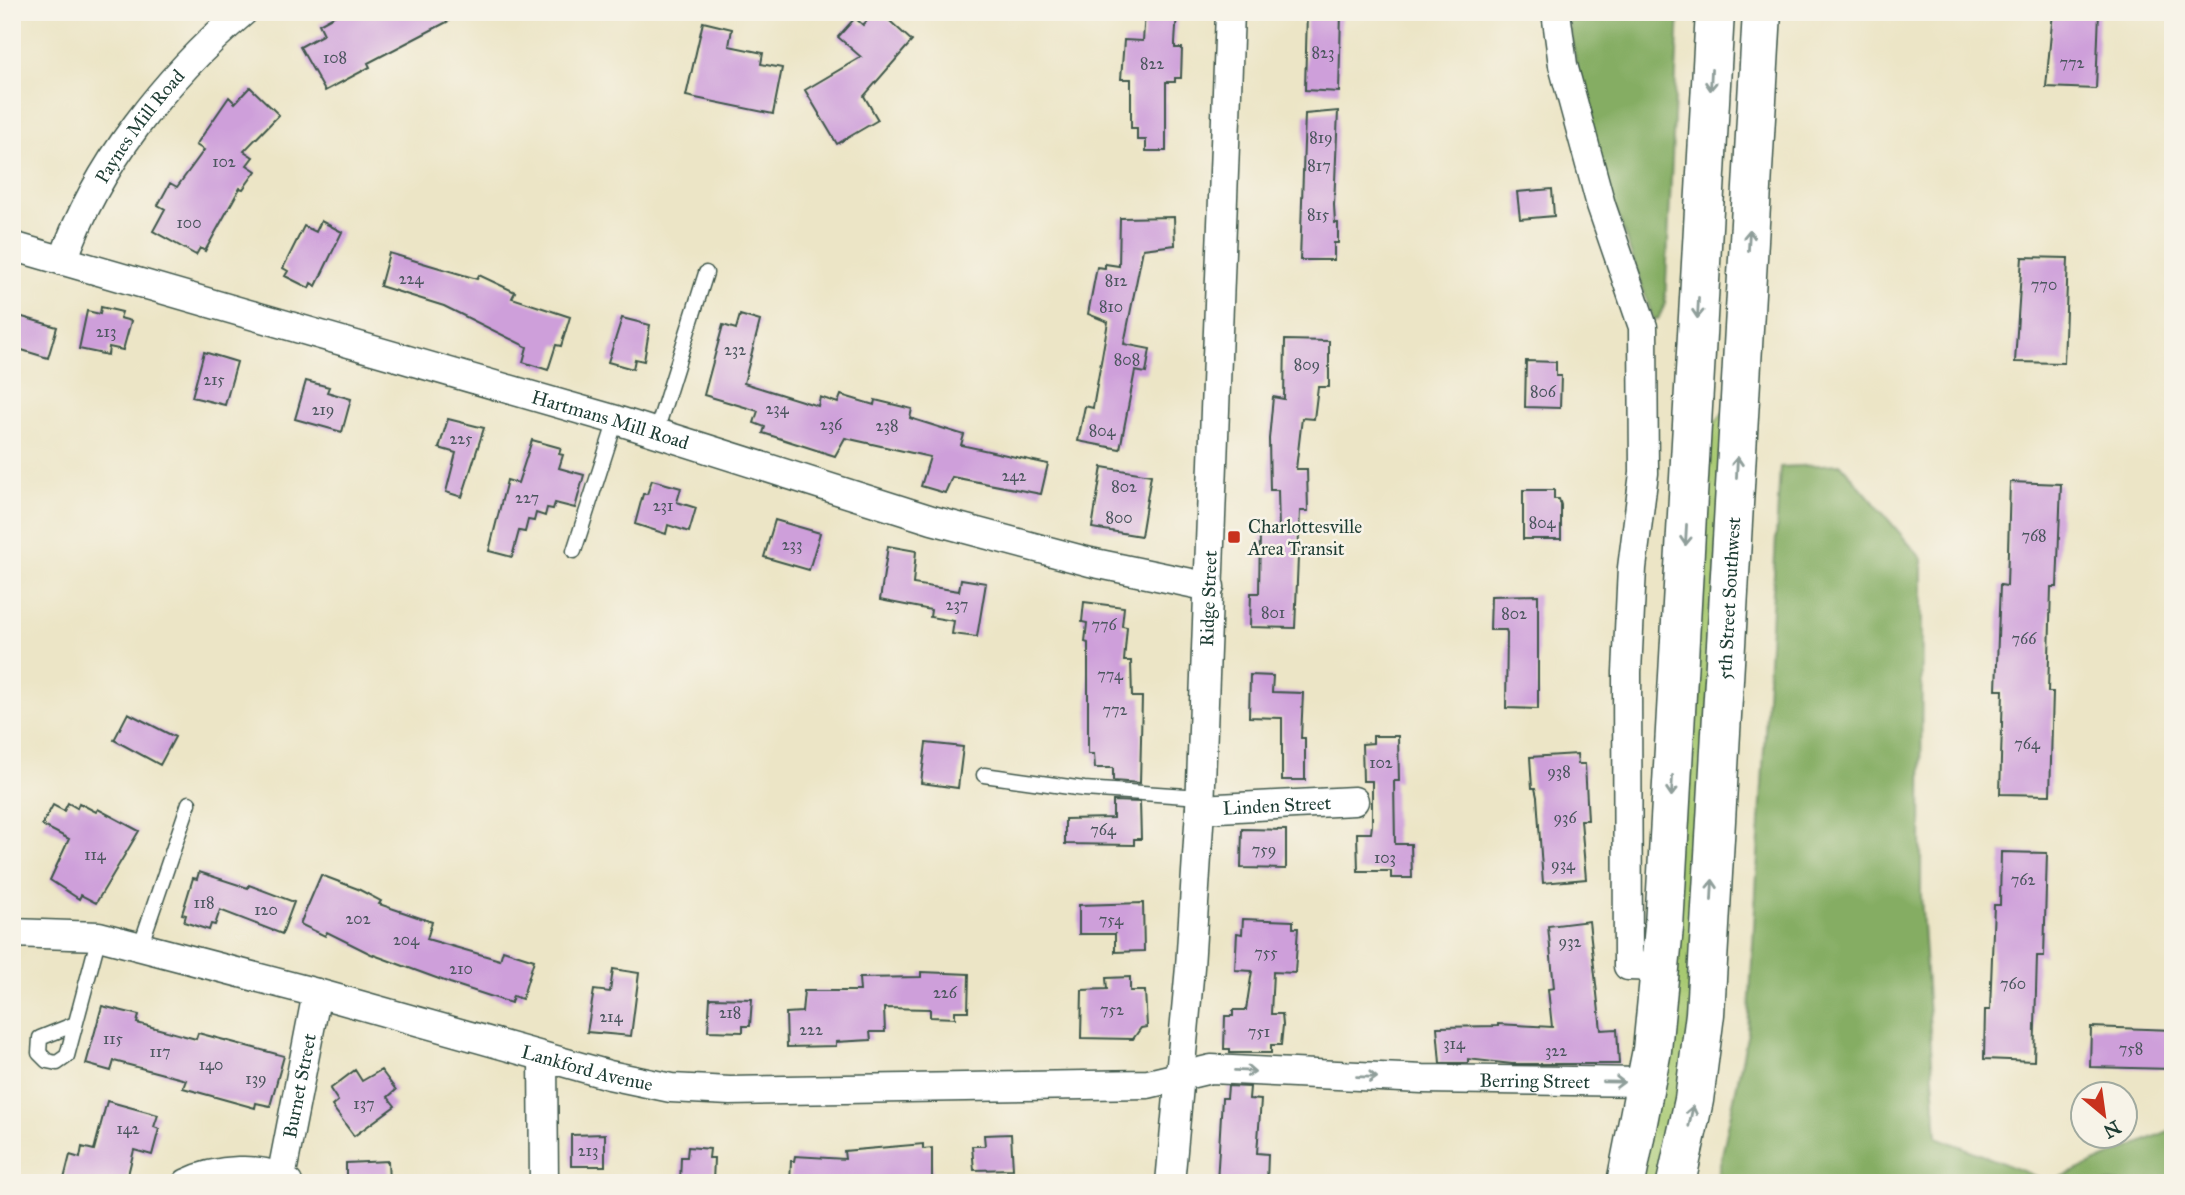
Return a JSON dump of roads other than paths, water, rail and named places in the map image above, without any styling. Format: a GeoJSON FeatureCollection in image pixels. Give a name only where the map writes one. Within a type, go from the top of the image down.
{"type":"FeatureCollection","features":[{"type":"Feature","properties":{"kind":"main road"},"geometry":{"type":"LineString","coordinates":[[1626,1183],[1647,1082],[1660,967],[1715,12]]}},
{"type":"Feature","properties":{"kind":"main road","name":"5th Street Southwest"},"geometry":{"type":"LineString","coordinates":[[1676,1183],[1694,1100],[1705,1014],[1762,12]]}},
{"type":"Feature","properties":{"kind":"street","name":"Paynes Mill Road"},"geometry":{"type":"LineString","coordinates":[[63,261],[75,225],[128,141],[184,69],[243,12]]}},
{"type":"Feature","properties":{"kind":"street","name":"Ridge Street"},"geometry":{"type":"LineString","coordinates":[[1170,1183],[1201,803],[1230,12]]}},
{"type":"Feature","properties":{"kind":"street"},"geometry":{"type":"LineString","coordinates":[[1556,12],[1563,65],[1601,205],[1643,327],[1644,472],[1632,568],[1627,672],[1628,966],[1660,967]]}},
{"type":"Feature","properties":{"kind":"street","name":"Hartmans Mill Road"},"geometry":{"type":"LineString","coordinates":[[12,246],[616,420],[932,520],[1090,562],[1210,587]]}},
{"type":"Feature","properties":{"kind":"street"},"geometry":{"type":"LineString","coordinates":[[1695,370],[1742,372]]}},
{"type":"Feature","properties":{"kind":"street"},"geometry":{"type":"LineString","coordinates":[[1629,727],[1675,728]]}},
{"type":"Feature","properties":{"kind":"street","name":"Linden Street"},"geometry":{"type":"LineString","coordinates":[[1201,803],[1354,801]]}},
{"type":"Feature","properties":{"kind":"street","name":"Lankford Avenue"},"geometry":{"type":"LineString","coordinates":[[12,933],[99,936],[317,993],[543,1057],[671,1088],[730,1091],[1148,1084],[1179,1077]]}},
{"type":"Feature","properties":{"kind":"street","name":"Burnet Street"},"geometry":{"type":"LineString","coordinates":[[187,1183],[233,1171],[285,1180],[317,993]]}},
{"type":"Feature","properties":{"kind":"street"},"geometry":{"type":"LineString","coordinates":[[543,1057],[544,1183]]}},
{"type":"Feature","properties":{"kind":"street","name":"Berring Street"},"geometry":{"type":"LineString","coordinates":[[1179,1077],[1211,1069],[1423,1079],[1647,1082]]}},
{"type":"Feature","properties":{"kind":"lane"},"geometry":{"type":"LineString","coordinates":[[656,432],[706,273]]}},
{"type":"Feature","properties":{"kind":"lane"},"geometry":{"type":"LineString","coordinates":[[574,551],[616,420]]}},
{"type":"Feature","properties":{"kind":"lane"},"geometry":{"type":"LineString","coordinates":[[984,775],[1201,803]]}},
{"type":"Feature","properties":{"kind":"lane"},"geometry":{"type":"LineString","coordinates":[[140,947],[189,803]]}},
{"type":"Feature","properties":{"kind":"lane"},"geometry":{"type":"LineString","coordinates":[[75,1024],[99,936]]}},
{"type":"Feature","properties":{"kind":"place","name":"Charlottesville Area Transit"},"geometry":{"type":"Point","coordinates":[1234,537]}}]}
